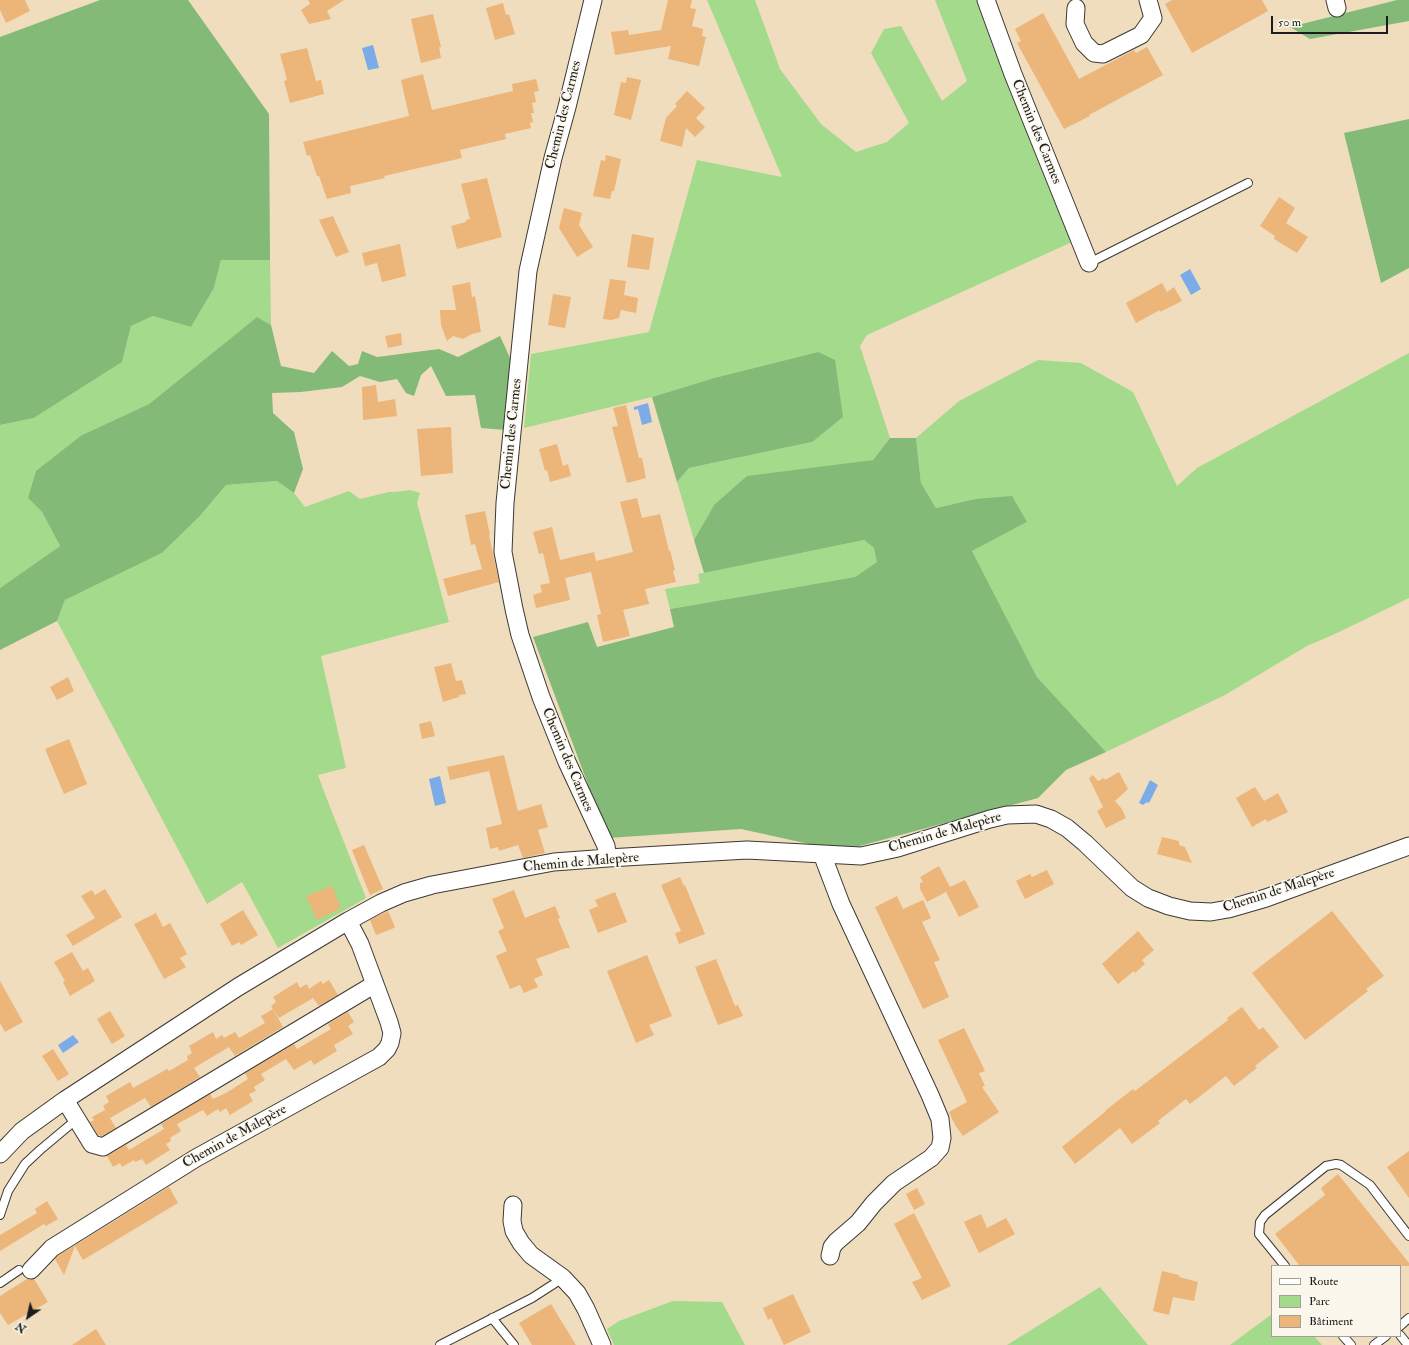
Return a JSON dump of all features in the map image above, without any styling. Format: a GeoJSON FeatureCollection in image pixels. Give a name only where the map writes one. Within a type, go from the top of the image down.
{"type":"FeatureCollection","features":[{"type":"Feature","properties":{"kind":"street","name":"Chemin des Carmes"},"geometry":{"type":"LineString","coordinates":[[593,0],[567,108],[553,158],[528,271],[505,503],[504,552],[520,634],[541,697],[567,762],[606,846],[608,858]]}},
{"type":"Feature","properties":{"kind":"street","name":"Chemin des Carmes"},"geometry":{"type":"LineString","coordinates":[[986,0],[1013,74],[1090,263]]}},
{"type":"Feature","properties":{"kind":"street"},"geometry":{"type":"LineString","coordinates":[[1076,8],[1075,24],[1084,43],[1094,53],[1103,54],[1141,35],[1153,18],[1148,0]]}},
{"type":"Feature","properties":{"kind":"street","name":"Chemin de Malepère"},"geometry":{"type":"LineString","coordinates":[[0,1154],[22,1131],[65,1100],[238,987],[348,920],[404,893],[432,885],[554,862],[608,858],[747,850],[861,856],[898,848],[990,819],[1007,815],[1036,814],[1051,819],[1067,828],[1085,842],[1132,888],[1148,898],[1169,906],[1190,911],[1211,912],[1228,909],[1266,898],[1409,846]]}},
{"type":"Feature","properties":{"kind":"street"},"geometry":{"type":"LineString","coordinates":[[822,854],[841,904],[930,1095],[940,1119],[942,1138],[940,1148],[931,1158],[894,1182],[858,1223],[836,1242],[832,1247],[830,1256]]}},
{"type":"Feature","properties":{"kind":"street","name":"Chemin de Malepère"},"geometry":{"type":"LineString","coordinates":[[25,1270],[52,1248],[196,1158],[379,1057],[387,1049],[392,1033],[389,1022],[360,944],[348,920]]}},
{"type":"Feature","properties":{"kind":"street"},"geometry":{"type":"LineString","coordinates":[[65,1100],[92,1144],[102,1147],[375,984]]}},
{"type":"Feature","properties":{"kind":"street"},"geometry":{"type":"LineString","coordinates":[[513,1205],[512,1221],[514,1231],[521,1243],[531,1255],[563,1278],[577,1293],[602,1345]]}},
{"type":"Feature","properties":{"kind":"lane"},"geometry":{"type":"LineString","coordinates":[[1090,263],[1248,183]]}},
{"type":"Feature","properties":{"kind":"lane"},"geometry":{"type":"LineString","coordinates":[[0,1215],[8,1192],[25,1164],[77,1119]]}},
{"type":"Feature","properties":{"kind":"lane"},"geometry":{"type":"LineString","coordinates":[[1284,1265],[1259,1234],[1260,1222],[1265,1215],[1326,1166],[1336,1164],[1341,1165],[1370,1185],[1409,1236]]}},
{"type":"Feature","properties":{"kind":"lane"},"geometry":{"type":"LineString","coordinates":[[0,1282],[25,1270]]}},
{"type":"Feature","properties":{"kind":"lane"},"geometry":{"type":"LineString","coordinates":[[440,1345],[532,1298],[563,1278]]}},
{"type":"Feature","properties":{"kind":"lane"},"geometry":{"type":"LineString","coordinates":[[492,1318],[514,1345]]}},
{"type":"Feature","properties":{"kind":"lane"},"geometry":{"type":"LineString","coordinates":[[1401,1325],[1409,1318]]}},
{"type":"Feature","properties":{"kind":"lane"},"geometry":{"type":"LineString","coordinates":[[1401,1336],[1408,1345]]}},
{"type":"Feature","properties":{"kind":"lane"},"geometry":{"type":"LineString","coordinates":[[1344,1337],[1351,1345]]}},
{"type":"Feature","properties":{"kind":"lane"},"geometry":{"type":"LineString","coordinates":[[1374,1345],[1385,1337]]}},
{"type":"Feature","properties":{"kind":"green space"},"geometry":{"type":"Polygon","coordinates":[[[100,0],[188,0],[269,114],[270,260],[221,260],[214,288],[191,327],[153,316],[131,326],[122,362],[34,418],[0,425],[0,37],[100,0]]]}},
{"type":"Feature","properties":{"kind":"green space"},"geometry":{"type":"Polygon","coordinates":[[[707,0],[755,0],[780,69],[821,124],[856,152],[887,142],[909,123],[871,53],[884,29],[901,26],[942,101],[967,81],[935,0],[978,0],[1039,164],[1072,242],[867,335],[860,346],[890,438],[873,460],[846,464],[714,505],[694,540],[677,482],[689,468],[812,442],[818,352],[714,378],[652,397],[524,428],[531,354],[649,332],[697,160],[782,177],[707,0]]]}},
{"type":"Feature","properties":{"kind":"green space"},"geometry":{"type":"Polygon","coordinates":[[[1397,0],[1409,0],[1409,21],[1310,39],[1290,27],[1397,0]]]}},
{"type":"Feature","properties":{"kind":"green space"},"geometry":{"type":"Polygon","coordinates":[[[1409,119],[1409,268],[1381,283],[1344,133],[1409,119]]]}},
{"type":"Feature","properties":{"kind":"green space"},"geometry":{"type":"Polygon","coordinates":[[[221,260],[270,260],[271,325],[257,317],[149,404],[82,435],[28,498],[42,512],[60,546],[0,588],[0,425],[34,418],[122,362],[131,326],[153,316],[191,327],[214,288],[221,260]]]}},
{"type":"Feature","properties":{"kind":"green space"},"geometry":{"type":"Polygon","coordinates":[[[257,317],[271,325],[281,366],[314,373],[332,351],[349,366],[358,364],[362,351],[377,357],[439,349],[458,357],[500,336],[511,360],[506,430],[481,428],[475,395],[446,396],[431,366],[421,375],[414,396],[406,393],[397,379],[380,382],[360,376],[342,387],[301,392],[272,393],[273,413],[294,432],[303,469],[294,493],[277,481],[226,485],[199,517],[162,553],[65,600],[57,621],[0,650],[0,588],[60,546],[42,512],[28,498],[36,471],[82,435],[149,404],[257,317]]]}},
{"type":"Feature","properties":{"kind":"green space"},"geometry":{"type":"Polygon","coordinates":[[[818,352],[835,360],[843,417],[812,442],[689,468],[677,482],[652,397],[714,378],[818,352]]]}},
{"type":"Feature","properties":{"kind":"green space"},"geometry":{"type":"Polygon","coordinates":[[[1409,353],[1409,598],[1307,646],[1225,695],[1106,752],[1037,677],[972,551],[1027,522],[975,499],[936,508],[921,483],[916,438],[959,401],[1038,360],[1081,363],[1133,392],[1177,486],[1197,468],[1409,353]]]}},
{"type":"Feature","properties":{"kind":"green space"},"geometry":{"type":"Polygon","coordinates":[[[890,438],[916,438],[921,483],[936,508],[975,499],[1012,496],[1027,522],[972,551],[1037,677],[1106,752],[1066,770],[1038,798],[841,851],[741,829],[608,838],[533,637],[588,622],[597,647],[674,627],[670,609],[855,577],[877,562],[874,548],[864,540],[704,573],[694,540],[714,505],[747,476],[873,460],[890,438]]]}},
{"type":"Feature","properties":{"kind":"green space"},"geometry":{"type":"Polygon","coordinates":[[[277,481],[294,493],[305,507],[349,491],[360,499],[389,492],[410,490],[420,493],[417,503],[449,622],[321,656],[346,768],[318,775],[366,898],[278,948],[242,882],[207,904],[57,621],[65,600],[162,553],[199,517],[226,485],[277,481]]]}},
{"type":"Feature","properties":{"kind":"green space"},"geometry":{"type":"Polygon","coordinates":[[[864,540],[874,548],[878,562],[855,577],[670,609],[665,589],[700,583],[698,574],[864,540]]]}},
{"type":"Feature","properties":{"kind":"green space"},"geometry":{"type":"Polygon","coordinates":[[[1100,1287],[1148,1345],[1007,1345],[1100,1287]]]}},
{"type":"Feature","properties":{"kind":"green space"},"geometry":{"type":"Polygon","coordinates":[[[673,1301],[722,1302],[745,1345],[614,1345],[607,1329],[619,1321],[673,1301]]]}},
{"type":"Feature","properties":{"kind":"green space"},"geometry":{"type":"Polygon","coordinates":[[[1271,1315],[1271,1337],[1315,1337],[1322,1345],[1230,1345],[1271,1315]]]}},
{"type":"Feature","properties":{"kind":"water"},"geometry":{"type":"Polygon","coordinates":[[[373,45],[379,68],[368,70],[362,48],[373,45]]]}},
{"type":"Feature","properties":{"kind":"water"},"geometry":{"type":"Polygon","coordinates":[[[1190,269],[1201,289],[1191,295],[1180,275],[1190,269]]]}},
{"type":"Feature","properties":{"kind":"water"},"geometry":{"type":"Polygon","coordinates":[[[648,403],[652,422],[642,425],[638,409],[634,410],[634,407],[648,403]]]}},
{"type":"Feature","properties":{"kind":"water"},"geometry":{"type":"Polygon","coordinates":[[[440,776],[446,803],[435,806],[429,779],[440,776]]]}},
{"type":"Feature","properties":{"kind":"water"},"geometry":{"type":"Polygon","coordinates":[[[1150,780],[1158,785],[1149,803],[1147,802],[1143,805],[1139,803],[1150,780]]]}},
{"type":"Feature","properties":{"kind":"water"},"geometry":{"type":"Polygon","coordinates":[[[73,1035],[79,1042],[63,1053],[58,1045],[73,1035]]]}},
{"type":"Feature","properties":{"kind":"building"},"geometry":{"type":"Polygon","coordinates":[[[0,0],[25,0],[30,11],[6,23],[0,10],[0,0]]]}},
{"type":"Feature","properties":{"kind":"building"},"geometry":{"type":"Polygon","coordinates":[[[308,0],[344,0],[327,11],[331,19],[309,24],[301,10],[310,4],[308,0]]]}},
{"type":"Feature","properties":{"kind":"building"},"geometry":{"type":"Polygon","coordinates":[[[668,0],[692,0],[690,8],[696,9],[692,26],[703,29],[702,36],[706,37],[699,66],[668,59],[671,46],[615,55],[611,32],[628,30],[629,35],[661,30],[668,0]]]}},
{"type":"Feature","properties":{"kind":"building"},"geometry":{"type":"Polygon","coordinates":[[[1172,0],[1262,0],[1268,11],[1192,53],[1165,4],[1172,0]]]}},
{"type":"Feature","properties":{"kind":"building"},"geometry":{"type":"Polygon","coordinates":[[[503,3],[506,15],[509,14],[515,34],[495,40],[486,8],[503,3]]]}},
{"type":"Feature","properties":{"kind":"building"},"geometry":{"type":"Polygon","coordinates":[[[1043,13],[1079,79],[1134,50],[1136,53],[1147,47],[1163,75],[1064,129],[1017,43],[1021,41],[1015,29],[1043,13]]]}},
{"type":"Feature","properties":{"kind":"building"},"geometry":{"type":"Polygon","coordinates":[[[433,14],[441,47],[439,47],[441,58],[421,63],[411,19],[433,14]]]}},
{"type":"Feature","properties":{"kind":"building"},"geometry":{"type":"Polygon","coordinates":[[[307,48],[316,81],[321,80],[324,94],[290,103],[284,81],[287,80],[280,54],[307,48]]]}},
{"type":"Feature","properties":{"kind":"building"},"geometry":{"type":"Polygon","coordinates":[[[423,74],[432,110],[513,91],[512,84],[536,79],[539,91],[534,92],[536,102],[532,103],[534,113],[531,113],[533,122],[530,123],[531,128],[505,134],[506,139],[460,150],[462,158],[384,176],[385,178],[350,186],[351,193],[327,199],[310,155],[307,156],[303,142],[409,116],[401,80],[423,74]]]}},
{"type":"Feature","properties":{"kind":"building"},"geometry":{"type":"Polygon","coordinates":[[[627,77],[641,80],[631,120],[614,115],[621,82],[626,83],[627,77]]]}},
{"type":"Feature","properties":{"kind":"building"},"geometry":{"type":"Polygon","coordinates":[[[687,91],[705,108],[696,118],[705,127],[695,137],[686,128],[682,147],[660,141],[666,118],[677,106],[675,104],[687,91]]]}},
{"type":"Feature","properties":{"kind":"building"},"geometry":{"type":"Polygon","coordinates":[[[606,155],[621,159],[614,191],[612,191],[610,199],[593,196],[601,160],[605,161],[606,155]]]}},
{"type":"Feature","properties":{"kind":"building"},"geometry":{"type":"Polygon","coordinates":[[[487,178],[502,237],[457,249],[451,226],[466,222],[466,220],[470,219],[461,184],[487,178]]]}},
{"type":"Feature","properties":{"kind":"building"},"geometry":{"type":"Polygon","coordinates":[[[1279,197],[1295,208],[1286,223],[1308,237],[1297,253],[1274,239],[1275,236],[1260,226],[1279,197]]]}},
{"type":"Feature","properties":{"kind":"building"},"geometry":{"type":"Polygon","coordinates":[[[564,208],[582,213],[579,225],[593,247],[577,257],[559,228],[564,208]]]}},
{"type":"Feature","properties":{"kind":"building"},"geometry":{"type":"Polygon","coordinates":[[[333,216],[349,252],[336,257],[319,220],[333,216]]]}},
{"type":"Feature","properties":{"kind":"building"},"geometry":{"type":"Polygon","coordinates":[[[632,234],[654,238],[649,270],[627,267],[632,234]]]}},
{"type":"Feature","properties":{"kind":"building"},"geometry":{"type":"Polygon","coordinates":[[[400,244],[406,276],[382,282],[377,263],[365,266],[362,253],[400,244]]]}},
{"type":"Feature","properties":{"kind":"building"},"geometry":{"type":"Polygon","coordinates":[[[610,279],[626,281],[624,295],[638,298],[636,313],[621,310],[619,318],[611,320],[603,319],[610,279]]]}},
{"type":"Feature","properties":{"kind":"building"},"geometry":{"type":"Polygon","coordinates":[[[470,282],[472,297],[475,296],[481,332],[472,334],[463,339],[453,336],[447,341],[441,325],[440,310],[456,310],[452,286],[470,282]]]}},
{"type":"Feature","properties":{"kind":"building"},"geometry":{"type":"Polygon","coordinates":[[[1162,283],[1167,292],[1174,287],[1182,301],[1160,312],[1160,310],[1136,323],[1126,303],[1162,283]]]}},
{"type":"Feature","properties":{"kind":"building"},"geometry":{"type":"Polygon","coordinates":[[[553,294],[571,297],[565,328],[548,325],[553,294]]]}},
{"type":"Feature","properties":{"kind":"building"},"geometry":{"type":"Polygon","coordinates":[[[401,333],[402,345],[388,348],[385,336],[401,333]]]}},
{"type":"Feature","properties":{"kind":"building"},"geometry":{"type":"Polygon","coordinates":[[[376,385],[378,402],[395,399],[397,416],[363,420],[362,387],[376,385]]]}},
{"type":"Feature","properties":{"kind":"building"},"geometry":{"type":"Polygon","coordinates":[[[626,405],[639,458],[642,458],[646,478],[627,483],[612,427],[618,426],[613,408],[626,405]]]}},
{"type":"Feature","properties":{"kind":"building"},"geometry":{"type":"Polygon","coordinates":[[[451,427],[453,473],[421,476],[417,429],[451,427]]]}},
{"type":"Feature","properties":{"kind":"building"},"geometry":{"type":"Polygon","coordinates":[[[557,444],[563,466],[568,464],[571,476],[550,482],[547,470],[545,471],[539,449],[557,444]]]}},
{"type":"Feature","properties":{"kind":"building"},"geometry":{"type":"Polygon","coordinates":[[[637,498],[642,518],[660,514],[675,570],[673,571],[676,582],[645,589],[649,604],[623,610],[630,636],[603,642],[597,615],[601,614],[591,572],[565,578],[570,600],[536,608],[533,595],[542,592],[540,585],[550,583],[543,553],[539,554],[533,532],[552,527],[560,560],[594,552],[596,561],[633,552],[620,502],[637,498]]]}},
{"type":"Feature","properties":{"kind":"building"},"geometry":{"type":"Polygon","coordinates":[[[485,511],[499,582],[448,596],[443,579],[482,569],[475,544],[471,545],[465,515],[485,511]]]}},
{"type":"Feature","properties":{"kind":"building"},"geometry":{"type":"Polygon","coordinates":[[[451,663],[456,681],[462,680],[466,694],[459,695],[459,697],[443,702],[434,667],[451,663]]]}},
{"type":"Feature","properties":{"kind":"building"},"geometry":{"type":"Polygon","coordinates":[[[68,677],[74,691],[57,700],[50,687],[68,677]]]}},
{"type":"Feature","properties":{"kind":"building"},"geometry":{"type":"Polygon","coordinates":[[[431,721],[435,736],[422,739],[419,724],[431,721]]]}},
{"type":"Feature","properties":{"kind":"building"},"geometry":{"type":"Polygon","coordinates":[[[69,739],[87,784],[64,794],[45,749],[69,739]]]}},
{"type":"Feature","properties":{"kind":"building"},"geometry":{"type":"Polygon","coordinates":[[[504,755],[518,811],[541,804],[548,827],[538,830],[545,853],[523,858],[518,845],[499,851],[498,847],[490,849],[486,828],[502,824],[489,771],[450,780],[447,767],[504,755]]]}},
{"type":"Feature","properties":{"kind":"building"},"geometry":{"type":"Polygon","coordinates":[[[1119,772],[1128,789],[1115,801],[1122,809],[1126,818],[1106,828],[1097,811],[1103,807],[1089,778],[1093,775],[1098,781],[1104,778],[1105,780],[1119,772]]]}},
{"type":"Feature","properties":{"kind":"building"},"geometry":{"type":"Polygon","coordinates":[[[1255,787],[1264,801],[1278,793],[1288,812],[1267,822],[1266,819],[1252,827],[1236,798],[1255,787]]]}},
{"type":"Feature","properties":{"kind":"building"},"geometry":{"type":"Polygon","coordinates":[[[1162,837],[1179,841],[1179,845],[1185,847],[1192,863],[1157,854],[1162,837]]]}},
{"type":"Feature","properties":{"kind":"building"},"geometry":{"type":"Polygon","coordinates":[[[364,845],[383,889],[370,895],[352,850],[364,845]]]}},
{"type":"Feature","properties":{"kind":"building"},"geometry":{"type":"Polygon","coordinates":[[[939,866],[950,887],[965,880],[979,907],[959,917],[946,892],[927,902],[920,889],[920,883],[923,882],[920,877],[939,866]]]}},
{"type":"Feature","properties":{"kind":"building"},"geometry":{"type":"Polygon","coordinates":[[[1047,870],[1054,884],[1025,899],[1016,881],[1030,874],[1032,877],[1047,870]]]}},
{"type":"Feature","properties":{"kind":"building"},"geometry":{"type":"Polygon","coordinates":[[[680,877],[684,886],[685,885],[705,934],[679,944],[675,933],[681,931],[661,885],[680,877]]]}},
{"type":"Feature","properties":{"kind":"building"},"geometry":{"type":"Polygon","coordinates":[[[332,886],[341,908],[317,920],[306,896],[332,886]]]}},
{"type":"Feature","properties":{"kind":"building"},"geometry":{"type":"Polygon","coordinates":[[[105,889],[122,917],[73,946],[66,935],[95,918],[81,896],[92,890],[95,895],[105,889]]]}},
{"type":"Feature","properties":{"kind":"building"},"geometry":{"type":"Polygon","coordinates":[[[514,890],[525,918],[555,906],[560,918],[558,919],[570,948],[566,948],[536,959],[543,975],[534,979],[538,987],[524,993],[520,985],[510,989],[496,956],[507,951],[498,931],[504,928],[492,899],[514,890]]]}},
{"type":"Feature","properties":{"kind":"building"},"geometry":{"type":"Polygon","coordinates":[[[615,892],[627,922],[598,933],[589,910],[598,906],[595,900],[615,892]]]}},
{"type":"Feature","properties":{"kind":"building"},"geometry":{"type":"Polygon","coordinates":[[[897,896],[903,909],[923,900],[931,918],[922,922],[940,960],[934,962],[949,997],[923,1009],[875,907],[897,896]]]}},
{"type":"Feature","properties":{"kind":"building"},"geometry":{"type":"Polygon","coordinates":[[[243,910],[258,935],[241,945],[239,942],[232,946],[220,924],[243,910]]]}},
{"type":"Feature","properties":{"kind":"building"},"geometry":{"type":"Polygon","coordinates":[[[388,911],[395,927],[376,935],[370,920],[388,911]]]}},
{"type":"Feature","properties":{"kind":"building"},"geometry":{"type":"Polygon","coordinates":[[[1332,911],[1384,976],[1366,989],[1368,991],[1305,1040],[1252,973],[1332,911]]]}},
{"type":"Feature","properties":{"kind":"building"},"geometry":{"type":"Polygon","coordinates":[[[156,913],[163,927],[170,923],[187,954],[180,958],[186,967],[164,979],[134,924],[156,913]]]}},
{"type":"Feature","properties":{"kind":"building"},"geometry":{"type":"Polygon","coordinates":[[[1138,931],[1154,950],[1142,960],[1145,964],[1135,973],[1134,971],[1118,984],[1102,964],[1138,931]]]}},
{"type":"Feature","properties":{"kind":"building"},"geometry":{"type":"Polygon","coordinates":[[[72,952],[83,971],[88,968],[95,981],[70,996],[63,982],[65,981],[54,962],[72,952]]]}},
{"type":"Feature","properties":{"kind":"building"},"geometry":{"type":"Polygon","coordinates":[[[647,955],[672,1016],[649,1025],[654,1035],[636,1043],[607,971],[647,955]]]}},
{"type":"Feature","properties":{"kind":"building"},"geometry":{"type":"Polygon","coordinates":[[[716,959],[735,1006],[738,1005],[743,1016],[718,1025],[695,967],[716,959]]]}},
{"type":"Feature","properties":{"kind":"building"},"geometry":{"type":"Polygon","coordinates":[[[329,980],[338,995],[319,1006],[313,998],[279,1018],[271,1006],[276,1002],[273,997],[297,982],[300,988],[307,984],[309,989],[321,981],[323,984],[329,980]]]}},
{"type":"Feature","properties":{"kind":"building"},"geometry":{"type":"Polygon","coordinates":[[[0,981],[23,1022],[5,1032],[0,1023],[0,981]]]}},
{"type":"Feature","properties":{"kind":"building"},"geometry":{"type":"Polygon","coordinates":[[[1242,1007],[1259,1030],[1263,1027],[1279,1047],[1255,1066],[1257,1068],[1234,1086],[1226,1076],[1190,1104],[1186,1099],[1158,1121],[1160,1123],[1132,1144],[1120,1128],[1075,1164],[1062,1147],[1133,1089],[1135,1091],[1228,1020],[1227,1018],[1242,1007]]]}},
{"type":"Feature","properties":{"kind":"building"},"geometry":{"type":"Polygon","coordinates":[[[273,1009],[283,1027],[235,1056],[229,1047],[194,1068],[200,1077],[151,1107],[145,1098],[110,1118],[103,1106],[109,1102],[106,1096],[130,1082],[133,1088],[167,1069],[169,1071],[188,1060],[187,1056],[192,1053],[189,1046],[213,1032],[216,1039],[222,1035],[224,1038],[235,1032],[239,1038],[265,1023],[261,1016],[273,1009]]]}},
{"type":"Feature","properties":{"kind":"building"},"geometry":{"type":"Polygon","coordinates":[[[110,1011],[125,1036],[112,1044],[97,1019],[110,1011]]]}},
{"type":"Feature","properties":{"kind":"building"},"geometry":{"type":"Polygon","coordinates":[[[348,1012],[354,1022],[348,1026],[353,1034],[334,1045],[337,1051],[314,1065],[311,1060],[294,1070],[286,1059],[261,1074],[265,1080],[254,1087],[256,1091],[249,1094],[253,1101],[230,1115],[226,1108],[220,1112],[218,1109],[207,1116],[203,1110],[177,1124],[181,1131],[170,1138],[171,1141],[166,1144],[170,1150],[146,1165],[142,1159],[135,1162],[134,1160],[122,1167],[120,1163],[113,1167],[107,1156],[126,1145],[129,1150],[164,1129],[161,1124],[210,1094],[213,1099],[226,1093],[248,1079],[245,1073],[294,1044],[297,1049],[331,1029],[328,1024],[348,1012]]]}},
{"type":"Feature","properties":{"kind":"building"},"geometry":{"type":"Polygon","coordinates":[[[964,1028],[985,1071],[979,1073],[985,1086],[982,1087],[999,1112],[963,1136],[955,1125],[949,1112],[967,1102],[938,1040],[964,1028]]]}},
{"type":"Feature","properties":{"kind":"building"},"geometry":{"type":"Polygon","coordinates":[[[53,1049],[69,1074],[58,1081],[42,1056],[53,1049]]]}},
{"type":"Feature","properties":{"kind":"building"},"geometry":{"type":"Polygon","coordinates":[[[105,1110],[116,1128],[102,1136],[98,1135],[90,1122],[94,1120],[92,1117],[105,1110]]]}},
{"type":"Feature","properties":{"kind":"building"},"geometry":{"type":"Polygon","coordinates":[[[1409,1151],[1409,1198],[1387,1167],[1409,1151]]]}},
{"type":"Feature","properties":{"kind":"building"},"geometry":{"type":"Polygon","coordinates":[[[1338,1174],[1409,1263],[1409,1266],[1299,1265],[1275,1234],[1325,1195],[1321,1188],[1338,1174]]]}},
{"type":"Feature","properties":{"kind":"building"},"geometry":{"type":"Polygon","coordinates":[[[169,1187],[178,1203],[83,1260],[75,1246],[64,1275],[55,1259],[58,1256],[169,1187]]]}},
{"type":"Feature","properties":{"kind":"building"},"geometry":{"type":"Polygon","coordinates":[[[917,1188],[925,1204],[914,1210],[906,1194],[917,1188]]]}},
{"type":"Feature","properties":{"kind":"building"},"geometry":{"type":"Polygon","coordinates":[[[47,1201],[58,1219],[46,1226],[44,1224],[0,1251],[0,1235],[37,1213],[35,1209],[47,1201]]]}},
{"type":"Feature","properties":{"kind":"building"},"geometry":{"type":"Polygon","coordinates":[[[914,1213],[951,1286],[922,1300],[912,1282],[922,1278],[894,1224],[914,1213]]]}},
{"type":"Feature","properties":{"kind":"building"},"geometry":{"type":"Polygon","coordinates":[[[981,1214],[987,1228],[1006,1218],[1015,1234],[979,1253],[964,1222],[981,1214]]]}},
{"type":"Feature","properties":{"kind":"building"},"geometry":{"type":"Polygon","coordinates":[[[1162,1271],[1198,1282],[1194,1301],[1173,1297],[1169,1315],[1153,1311],[1162,1271]]]}},
{"type":"Feature","properties":{"kind":"building"},"geometry":{"type":"Polygon","coordinates":[[[27,1279],[34,1279],[48,1302],[8,1325],[0,1313],[0,1296],[27,1279]]]}},
{"type":"Feature","properties":{"kind":"building"},"geometry":{"type":"Polygon","coordinates":[[[793,1294],[811,1332],[784,1345],[771,1318],[768,1320],[763,1308],[793,1294]]]}},
{"type":"Feature","properties":{"kind":"building"},"geometry":{"type":"Polygon","coordinates":[[[551,1304],[576,1345],[532,1345],[519,1323],[551,1304]]]}},
{"type":"Feature","properties":{"kind":"building"},"geometry":{"type":"Polygon","coordinates":[[[96,1329],[106,1345],[72,1345],[96,1329]]]}}]}
